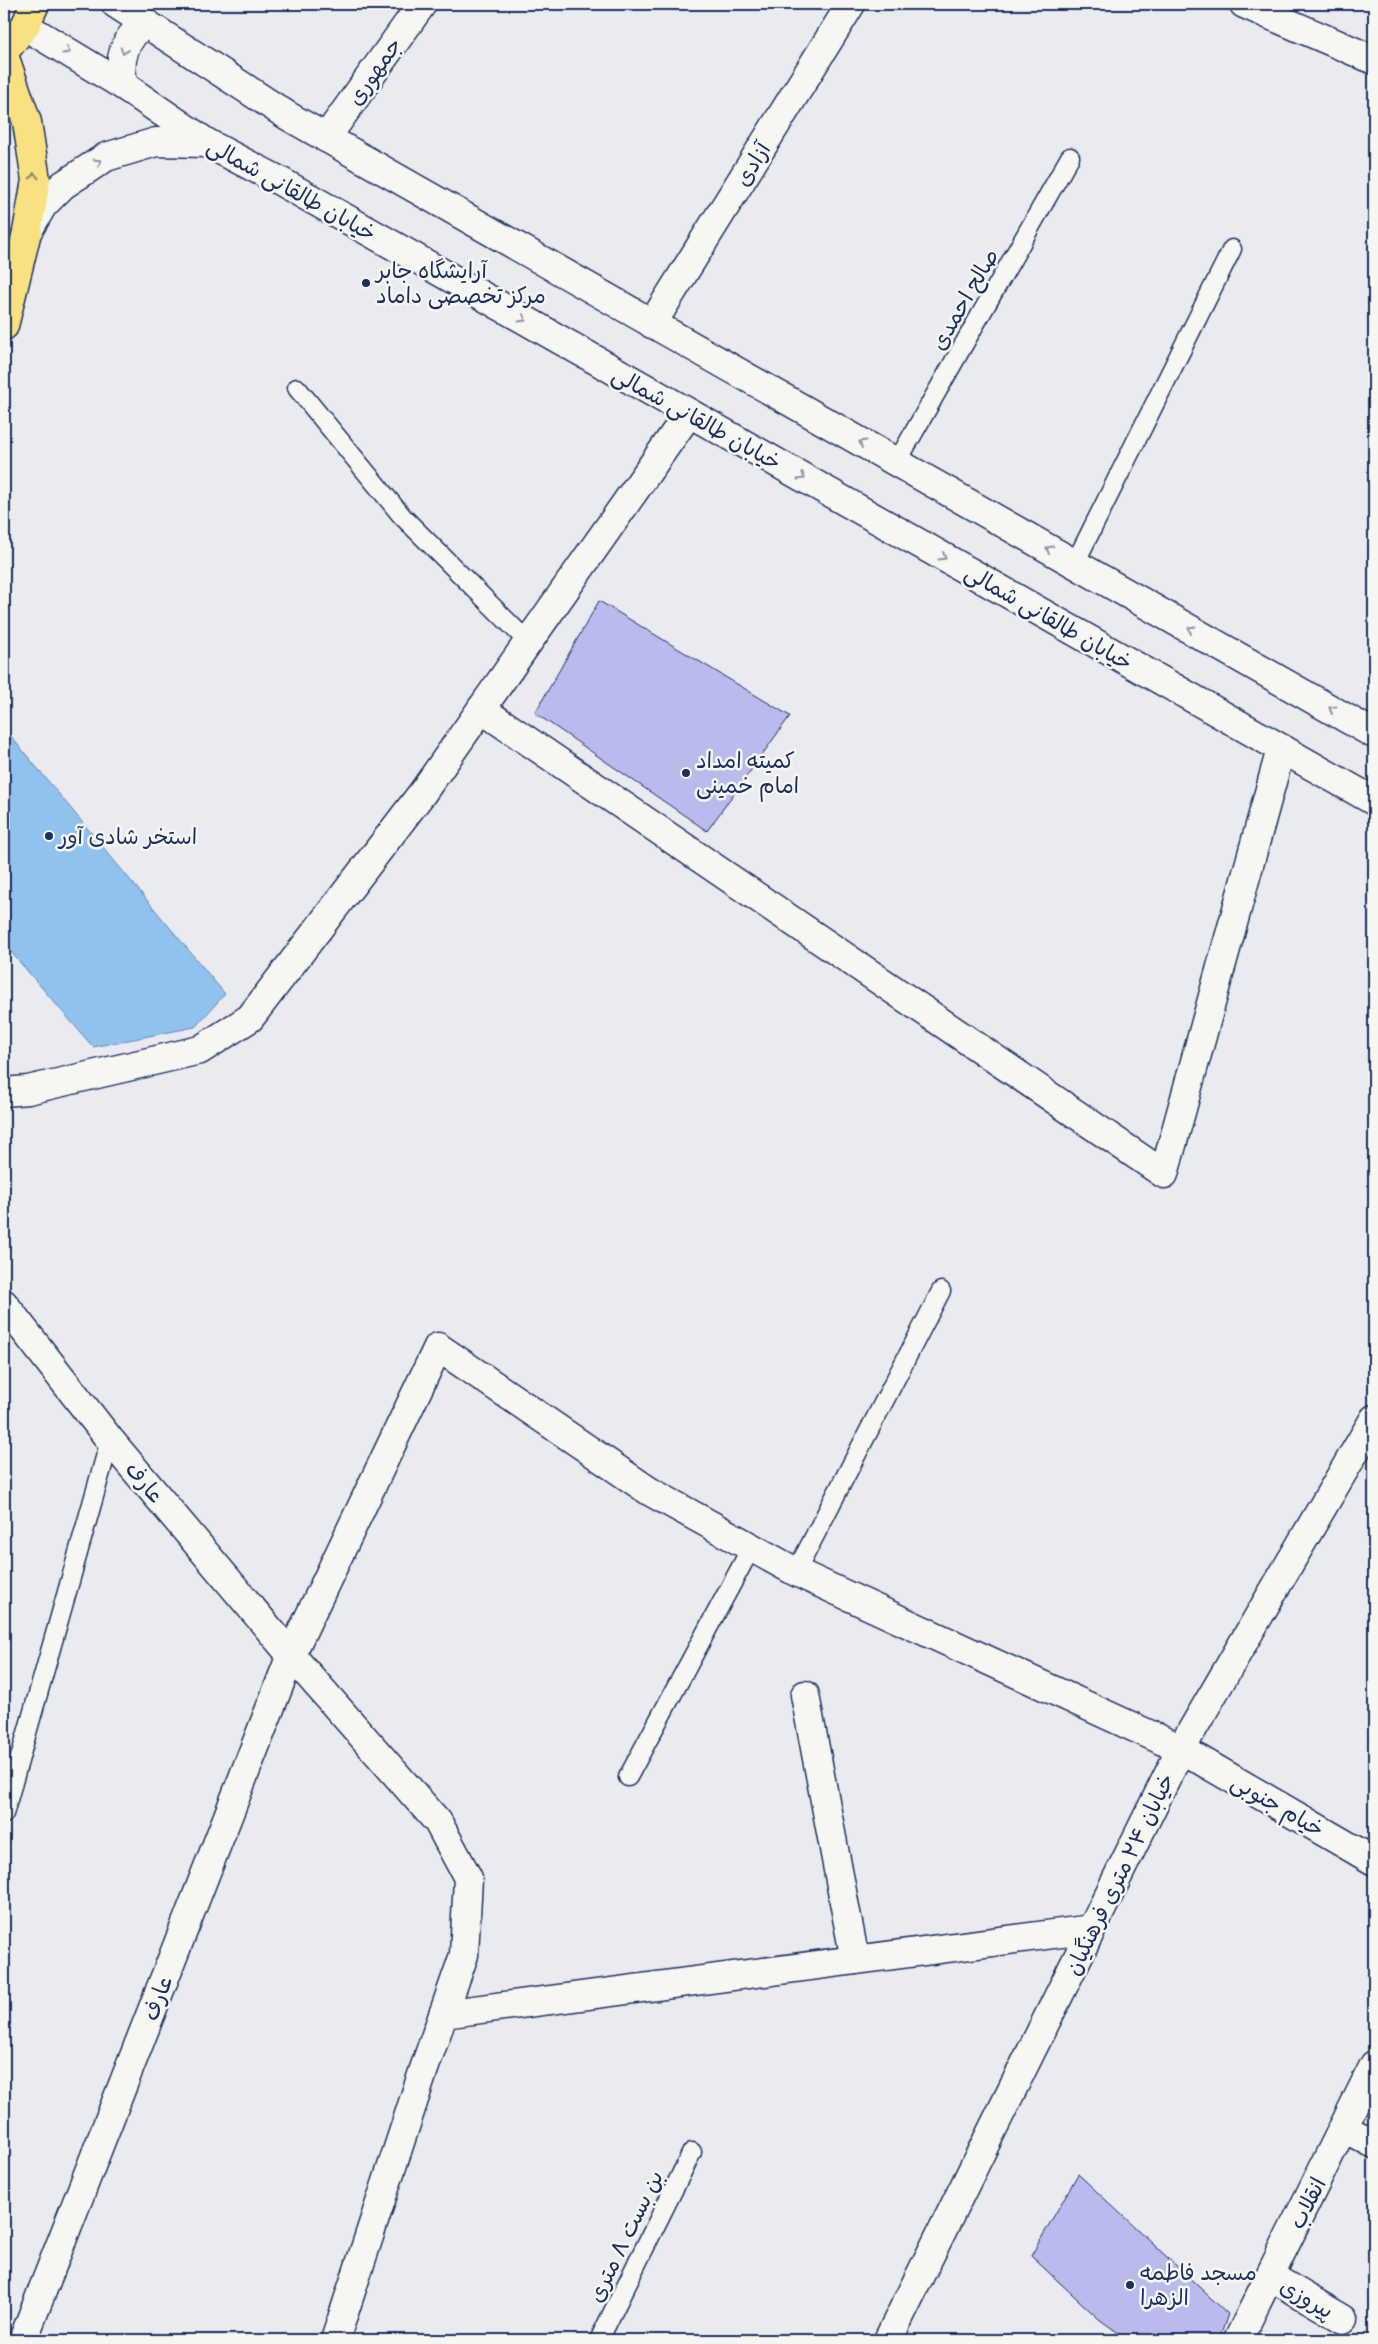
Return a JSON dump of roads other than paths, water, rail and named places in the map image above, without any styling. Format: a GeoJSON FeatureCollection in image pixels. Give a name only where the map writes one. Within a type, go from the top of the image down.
{"type":"FeatureCollection","features":[{"type":"Feature","properties":{"kind":"main road"},"geometry":{"type":"LineString","coordinates":[[4,326],[36,180],[27,122],[4,54],[30,15]]}},
{"type":"Feature","properties":{"kind":"street"},"geometry":{"type":"LineString","coordinates":[[116,4],[288,116],[1374,734]]}},
{"type":"Feature","properties":{"kind":"street","name":"جمهوری"},"geometry":{"type":"LineString","coordinates":[[326,138],[422,4]]}},
{"type":"Feature","properties":{"kind":"street","name":"آزادی"},"geometry":{"type":"LineString","coordinates":[[652,324],[851,4]]}},
{"type":"Feature","properties":{"kind":"street"},"geometry":{"type":"LineString","coordinates":[[1244,4],[1374,60]]}},
{"type":"Feature","properties":{"kind":"street","name":"خیابان طالقانی شمالی"},"geometry":{"type":"LineString","coordinates":[[30,15],[124,86],[207,143],[278,180],[1374,801]]}},
{"type":"Feature","properties":{"kind":"street"},"geometry":{"type":"LineString","coordinates":[[124,86],[120,73],[125,47],[145,23]]}},
{"type":"Feature","properties":{"kind":"street"},"geometry":{"type":"LineString","coordinates":[[26,232],[43,204],[63,185],[106,157],[156,142],[207,143]]}},
{"type":"Feature","properties":{"kind":"street"},"geometry":{"type":"LineString","coordinates":[[4,1092],[28,1090],[200,1050],[250,1018],[423,792],[689,413]]}},
{"type":"Feature","properties":{"kind":"street"},"geometry":{"type":"LineString","coordinates":[[481,709],[1164,1174],[1281,749]]}},
{"type":"Feature","properties":{"kind":"street","name":"عارف"},"geometry":{"type":"LineString","coordinates":[[4,1304],[110,1440],[291,1655]]}},
{"type":"Feature","properties":{"kind":"street","name":"خیام جنوبی"},"geometry":{"type":"LineString","coordinates":[[438,1347],[649,1491],[751,1548],[796,1572],[1181,1749],[1374,1861]]}},
{"type":"Feature","properties":{"kind":"street","name":"عارف"},"geometry":{"type":"LineString","coordinates":[[23,2340],[291,1655],[438,1347]]}},
{"type":"Feature","properties":{"kind":"street","name":"خیابان ۲۴ متری فرهنگیان"},"geometry":{"type":"LineString","coordinates":[[888,2340],[1181,1749],[1374,1419]]}},
{"type":"Feature","properties":{"kind":"street"},"geometry":{"type":"LineString","coordinates":[[291,1655],[438,1822],[468,1878],[464,1955],[335,2340]]}},
{"type":"Feature","properties":{"kind":"street"},"geometry":{"type":"LineString","coordinates":[[805,1695],[855,1960]]}},
{"type":"Feature","properties":{"kind":"street"},"geometry":{"type":"LineString","coordinates":[[443,2014],[1092,1929]]}},
{"type":"Feature","properties":{"kind":"street","name":"انقلاب"},"geometry":{"type":"LineString","coordinates":[[1238,2340],[1374,2065]]}},
{"type":"Feature","properties":{"kind":"street"},"geometry":{"type":"LineString","coordinates":[[1344,2128],[1374,2144]]}},
{"type":"Feature","properties":{"kind":"street","name":"پیروزی"},"geometry":{"type":"LineString","coordinates":[[1270,2276],[1343,2319]]}},
{"type":"Feature","properties":{"kind":"lane","name":"صالح احمدی"},"geometry":{"type":"LineString","coordinates":[[897,462],[1070,158]]}},
{"type":"Feature","properties":{"kind":"lane"},"geometry":{"type":"LineString","coordinates":[[1075,563],[1232,249]]}},
{"type":"Feature","properties":{"kind":"lane"},"geometry":{"type":"LineString","coordinates":[[297,388],[402,516],[528,642]]}},
{"type":"Feature","properties":{"kind":"lane"},"geometry":{"type":"LineString","coordinates":[[796,1572],[941,1291]]}},
{"type":"Feature","properties":{"kind":"lane"},"geometry":{"type":"LineString","coordinates":[[4,1814],[110,1440]]}},
{"type":"Feature","properties":{"kind":"lane"},"geometry":{"type":"LineString","coordinates":[[628,1777],[751,1548]]}},
{"type":"Feature","properties":{"kind":"lane","name":"بن بست ۸ متری"},"geometry":{"type":"LineString","coordinates":[[599,2340],[692,2152]]}},
{"type":"Feature","properties":{"kind":"water","name":"استخر شادی آور"},"geometry":{"type":"Polygon","coordinates":[[[4,728],[225,994],[195,1027],[93,1047],[4,944],[4,728]]]}},
{"type":"Feature","properties":{"kind":"place","name":"آرایشگاه جابر مرکز تخصصی داماد"},"geometry":{"type":"Point","coordinates":[366,283]}},
{"type":"Feature","properties":{"kind":"place","name":"کمیته امداد امام خمینی"},"geometry":{"type":"Point","coordinates":[686,773]}},
{"type":"Feature","properties":{"kind":"place","name":"استخر شادی آور"},"geometry":{"type":"Point","coordinates":[49,836]}},
{"type":"Feature","properties":{"kind":"place","name":"مسجد فاطمه الزهرا"},"geometry":{"type":"Point","coordinates":[1130,2285]}}]}
